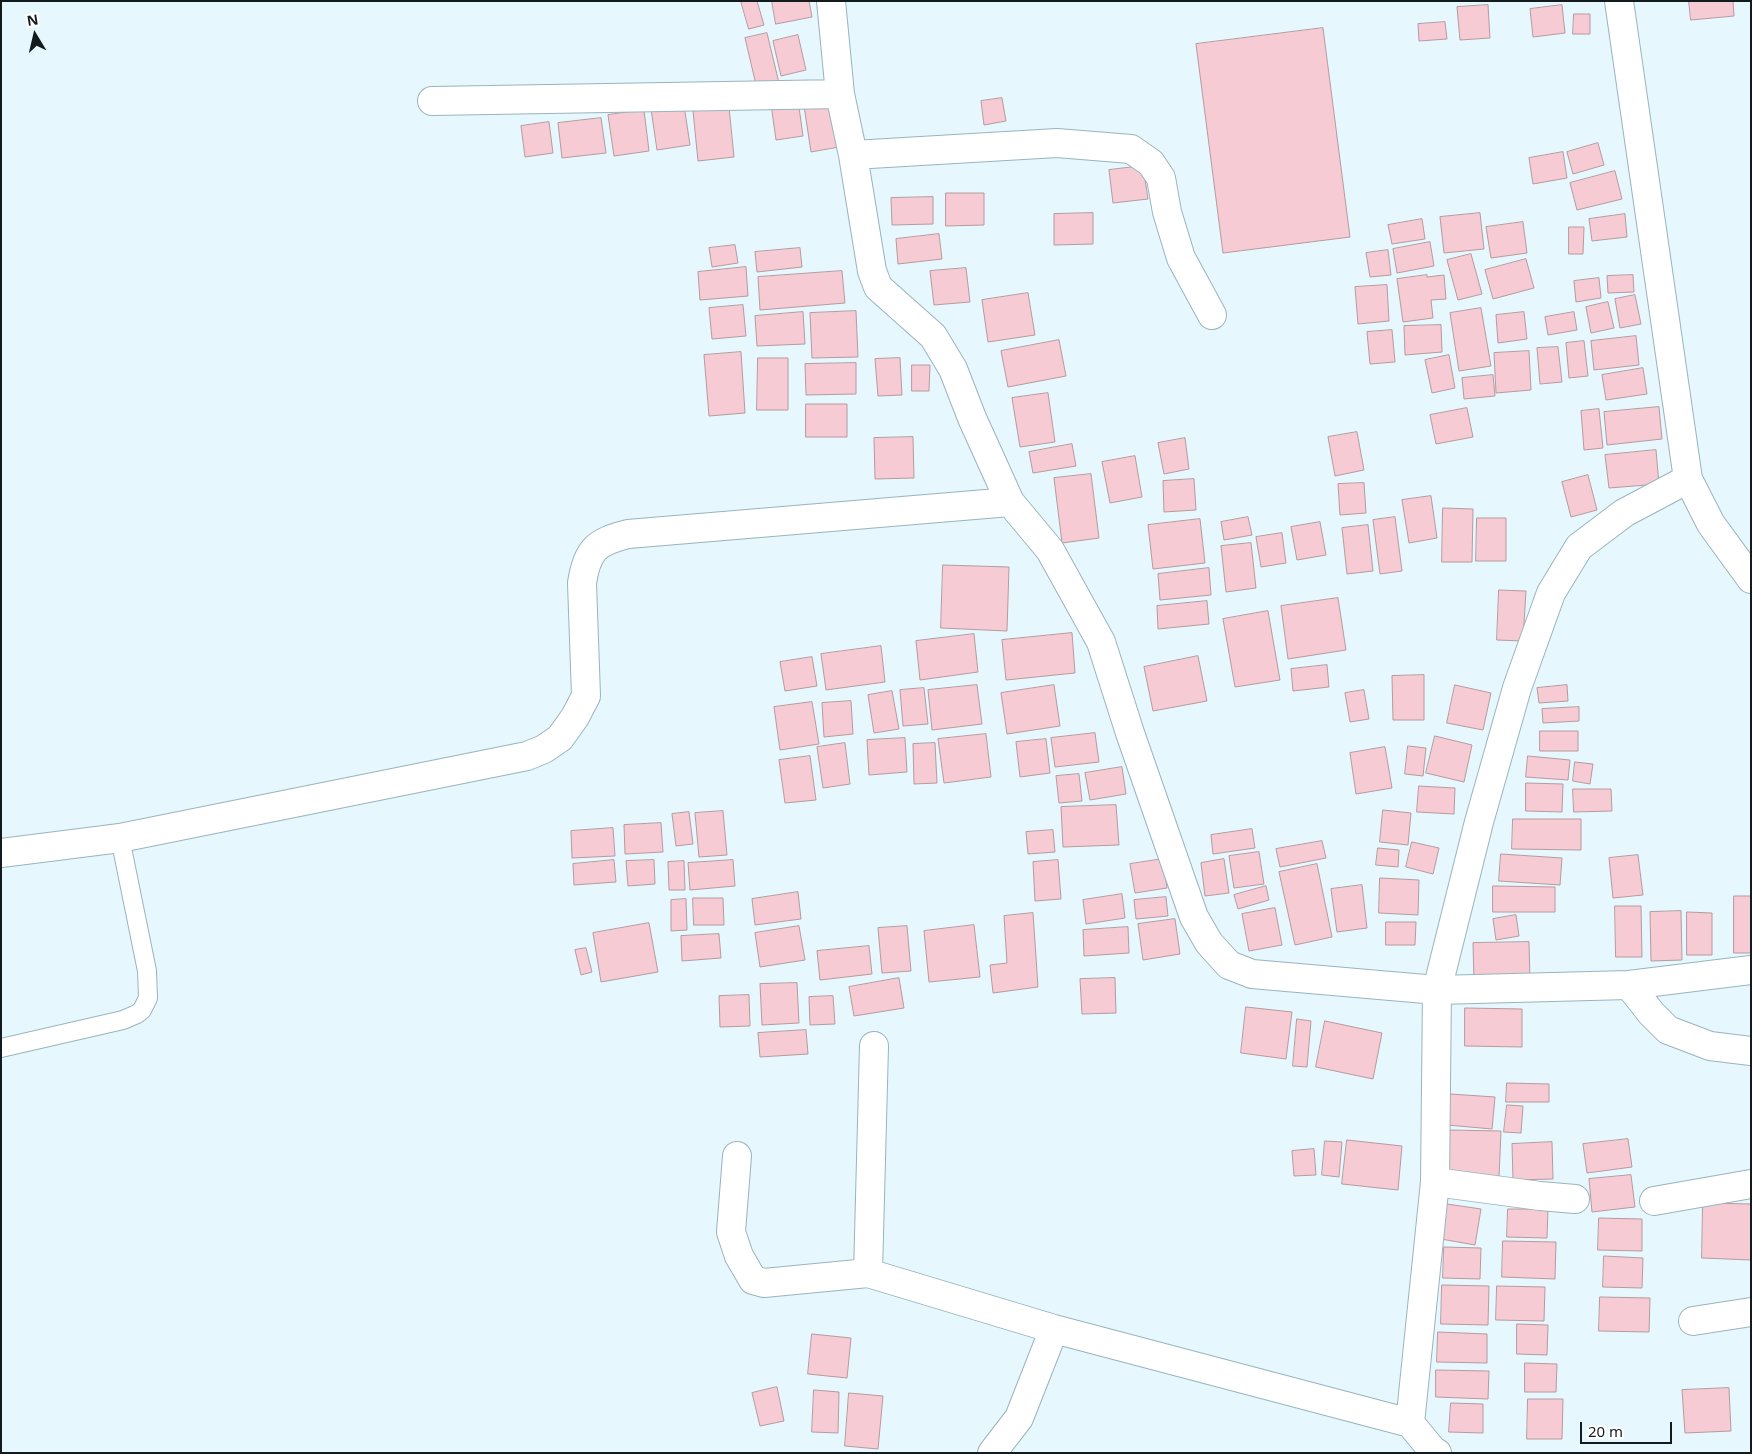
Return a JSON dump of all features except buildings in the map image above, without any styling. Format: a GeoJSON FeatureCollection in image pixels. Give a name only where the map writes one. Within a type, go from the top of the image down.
{"type":"FeatureCollection","features":[{"type":"Feature","properties":{"kind":"street"},"geometry":{"type":"LineString","coordinates":[[831,1],[840,94],[872,270],[878,287],[933,336],[953,370],[972,418],[1010,502],[1050,550],[1101,642],[1130,733],[1194,917],[1209,943],[1229,965],[1252,974],[1437,990],[1629,985],[1751,970]]}},
{"type":"Feature","properties":{"kind":"street"},"geometry":{"type":"LineString","coordinates":[[1619,1],[1688,479],[1711,524],[1751,579]]}},
{"type":"Feature","properties":{"kind":"street"},"geometry":{"type":"LineString","coordinates":[[432,101],[840,94]]}},
{"type":"Feature","properties":{"kind":"street"},"geometry":{"type":"LineString","coordinates":[[852,156],[1057,143],[1131,149],[1152,163],[1161,178],[1167,212],[1181,258],[1212,316]]}},
{"type":"Feature","properties":{"kind":"street"},"geometry":{"type":"LineString","coordinates":[[1410,1424],[1435,1182],[1437,990],[1479,822],[1517,688],[1551,593],[1579,547],[1624,513],[1688,479]]}},
{"type":"Feature","properties":{"kind":"street"},"geometry":{"type":"LineString","coordinates":[[1,853],[120,838],[527,756],[544,748],[560,738],[576,717],[586,696],[582,583],[584,568],[589,555],[598,546],[611,538],[628,534],[1010,502]]}},
{"type":"Feature","properties":{"kind":"street"},"geometry":{"type":"LineString","coordinates":[[1629,985],[1651,1013],[1668,1030],[1710,1046],[1751,1051]]}},
{"type":"Feature","properties":{"kind":"street"},"geometry":{"type":"LineString","coordinates":[[868,1273],[874,1046]]}},
{"type":"Feature","properties":{"kind":"street"},"geometry":{"type":"LineString","coordinates":[[737,1156],[731,1232],[738,1256],[753,1280],[764,1283],[868,1273],[1054,1330],[1410,1424],[1436,1453]]}},
{"type":"Feature","properties":{"kind":"street"},"geometry":{"type":"LineString","coordinates":[[1435,1182],[1575,1199]]}},
{"type":"Feature","properties":{"kind":"street"},"geometry":{"type":"LineString","coordinates":[[1654,1201],[1751,1184]]}},
{"type":"Feature","properties":{"kind":"street"},"geometry":{"type":"LineString","coordinates":[[1692,1322],[1751,1312]]}},
{"type":"Feature","properties":{"kind":"street"},"geometry":{"type":"LineString","coordinates":[[992,1453],[1018,1418],[1054,1330]]}},
{"type":"Feature","properties":{"kind":"lane"},"geometry":{"type":"LineString","coordinates":[[1,1048],[124,1020],[137,1014],[146,1004],[148,998],[147,970],[120,838]]}}]}
